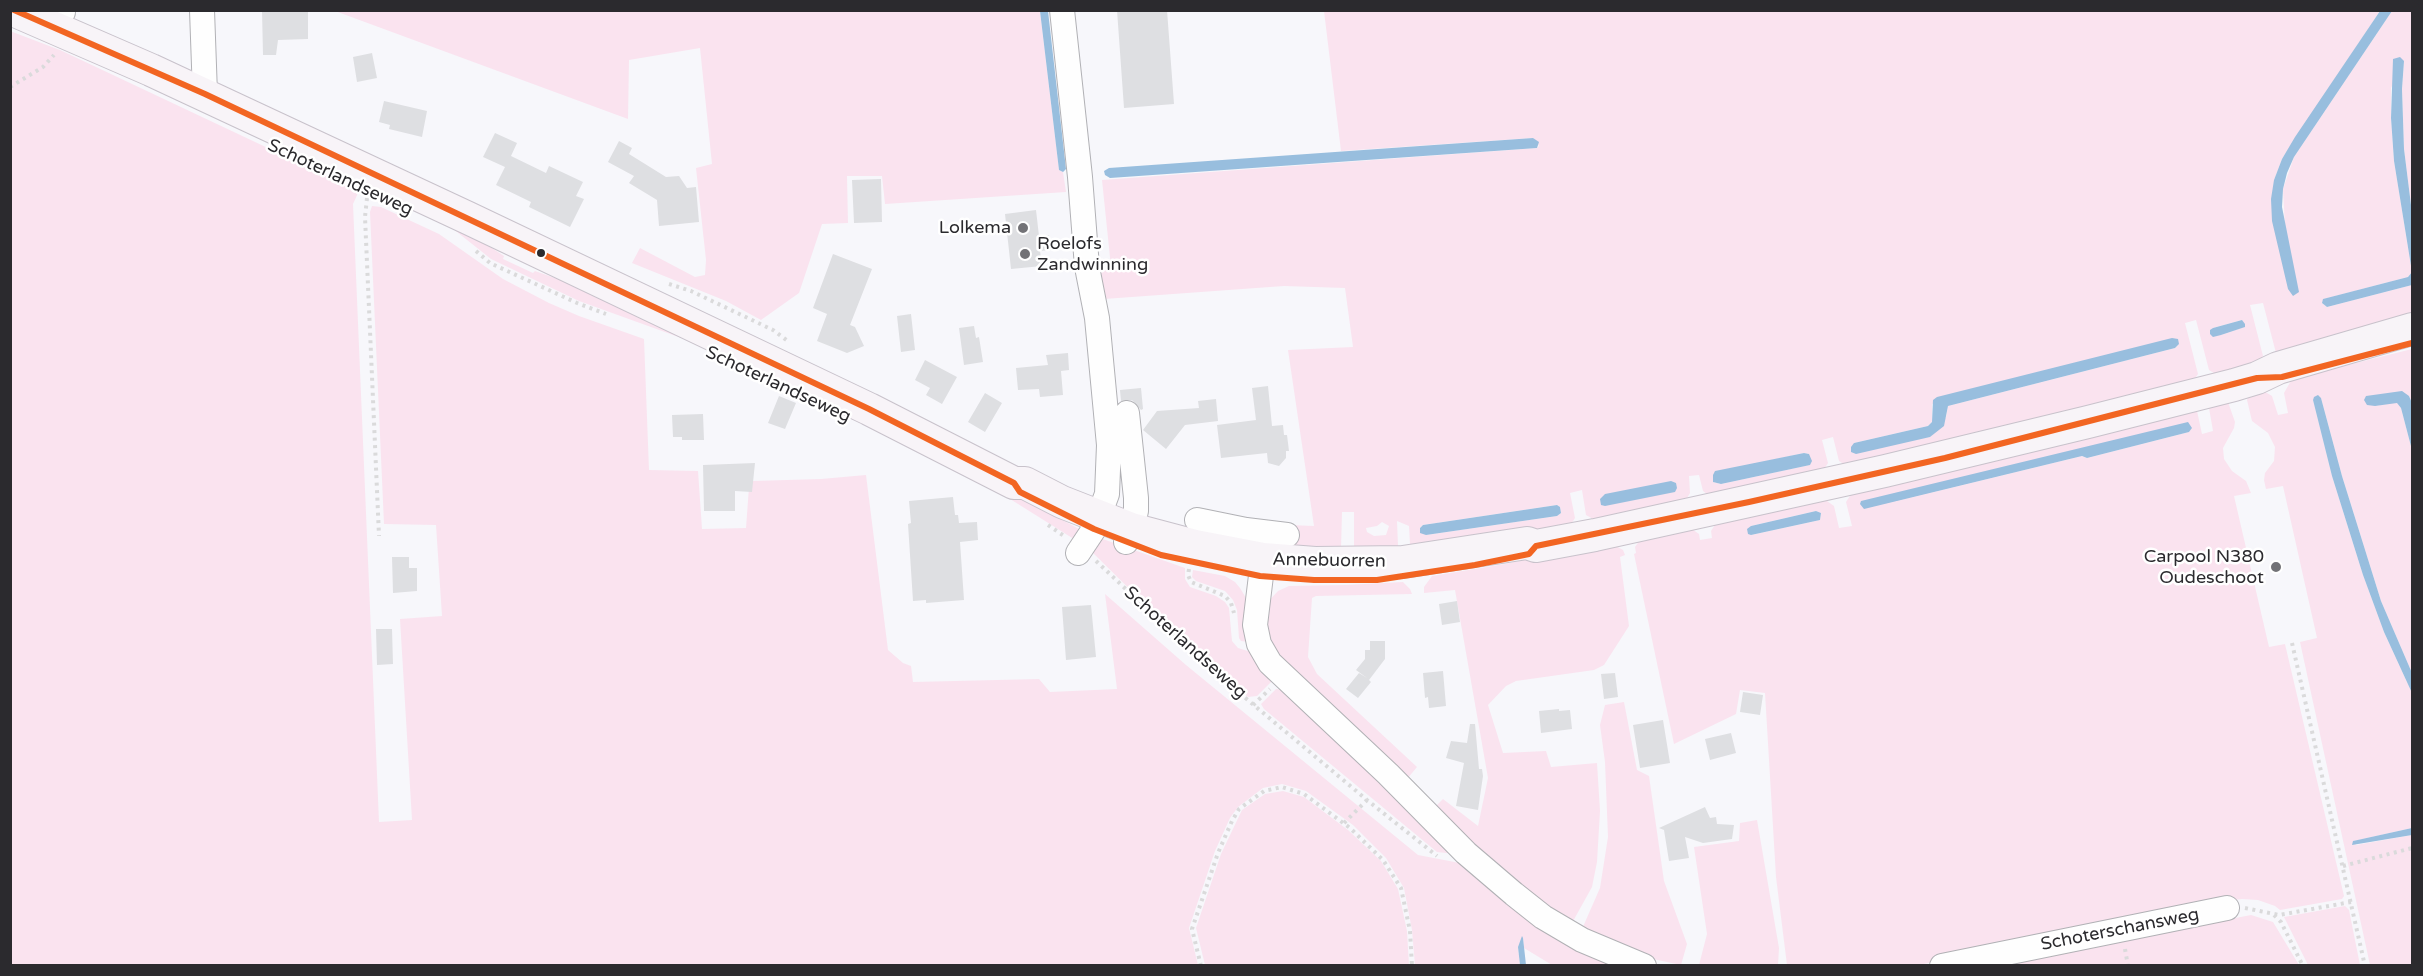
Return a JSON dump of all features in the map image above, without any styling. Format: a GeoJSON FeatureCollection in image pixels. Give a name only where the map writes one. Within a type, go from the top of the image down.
{"type":"FeatureCollection","features":[{"type":"Feature","properties":{"kind":"main road","name":"Schoterlandseweg"},"geometry":{"type":"LineString","coordinates":[[13,10],[205,94],[910,429],[1014,483],[1025,483],[1088,537],[1219,538],[1270,551]]}},
{"type":"Feature","properties":{"kind":"main road","name":"Annebuorren"},"geometry":{"type":"LineString","coordinates":[[1270,551],[1315,563],[1403,562],[1527,543],[1536,546],[1749,502],[1935,460],[2257,378],[2278,368],[2412,329]]}},
{"type":"Feature","properties":{"kind":"main road","name":"Annebuorren"},"geometry":{"type":"LineString","coordinates":[[2257,378],[2282,377],[2412,343]]}},
{"type":"Feature","properties":{"kind":"main road","name":"Schoterlandseweg"},"geometry":{"type":"LineString","coordinates":[[1129,536],[1191,563],[1270,551]]}},
{"type":"Feature","properties":{"kind":"street"},"geometry":{"type":"LineString","coordinates":[[202,10],[205,94]]}},
{"type":"Feature","properties":{"kind":"street"},"geometry":{"type":"LineString","coordinates":[[1062,10],[1080,177],[1086,267],[1097,318],[1109,445],[1108,489],[1088,537]]}},
{"type":"Feature","properties":{"kind":"street"},"geometry":{"type":"LineString","coordinates":[[1127,413],[1137,498],[1129,536]]}},
{"type":"Feature","properties":{"kind":"street","name":"Schoterlandseweg"},"geometry":{"type":"LineString","coordinates":[[1197,520],[1219,538]]}},
{"type":"Feature","properties":{"kind":"street"},"geometry":{"type":"LineString","coordinates":[[1270,551],[1255,617],[1259,644],[1270,663],[1388,774],[1466,853],[1543,917],[1594,945],[1644,966]]}},
{"type":"Feature","properties":{"kind":"street","name":"Schoterschansweg"},"geometry":{"type":"LineString","coordinates":[[1942,966],[2227,908]]}},
{"type":"Feature","properties":{"kind":"path"},"geometry":{"type":"LineString","coordinates":[[10,87],[43,67],[61,48]]}},
{"type":"Feature","properties":{"kind":"path"},"geometry":{"type":"LineString","coordinates":[[10,171],[10,188]]}},
{"type":"Feature","properties":{"kind":"path"},"geometry":{"type":"LineString","coordinates":[[372,173],[365,217],[379,536]]}},
{"type":"Feature","properties":{"kind":"path"},"geometry":{"type":"LineString","coordinates":[[475,250],[490,263],[577,303],[608,314]]}},
{"type":"Feature","properties":{"kind":"path","name":"Schoterlandseweg"},"geometry":{"type":"LineString","coordinates":[[1039,519],[1088,537],[1188,648],[1253,705],[1436,855],[1459,859],[1466,853]]}},
{"type":"Feature","properties":{"kind":"path"},"geometry":{"type":"LineString","coordinates":[[1190,567],[1190,580],[1196,585],[1225,596],[1231,603],[1234,617]]}},
{"type":"Feature","properties":{"kind":"path"},"geometry":{"type":"LineString","coordinates":[[2292,643],[2365,966]]}},
{"type":"Feature","properties":{"kind":"path"},"geometry":{"type":"LineString","coordinates":[[1253,705],[1276,683]]}},
{"type":"Feature","properties":{"kind":"path"},"geometry":{"type":"LineString","coordinates":[[1201,966],[1192,928],[1218,853],[1239,809],[1264,791],[1282,787],[1304,794],[1344,824],[1383,860],[1401,888],[1410,931],[1412,966]]}},
{"type":"Feature","properties":{"kind":"path"},"geometry":{"type":"LineString","coordinates":[[1344,824],[1367,800]]}},
{"type":"Feature","properties":{"kind":"path"},"geometry":{"type":"LineString","coordinates":[[2343,866],[2395,850],[2412,848]]}},
{"type":"Feature","properties":{"kind":"path"},"geometry":{"type":"LineString","coordinates":[[2227,908],[2243,908],[2274,915],[2351,902]]}},
{"type":"Feature","properties":{"kind":"path"},"geometry":{"type":"LineString","coordinates":[[2274,915],[2281,922],[2303,966]]}},
{"type":"Feature","properties":{"kind":"shaded area"},"geometry":{"type":"Polygon","coordinates":[[[335,11],[1040,11],[1059,170],[1063,172],[1066,192],[885,204],[882,176],[847,176],[848,223],[822,224],[799,293],[761,320],[726,301],[632,263],[640,248],[695,277],[705,275],[706,260],[696,168],[712,164],[700,48],[629,60],[628,119],[335,11]]]}},
{"type":"Feature","properties":{"kind":"shaded area"},"geometry":{"type":"Polygon","coordinates":[[[1324,11],[2380,11],[2282,159],[2274,180],[2285,227],[2283,189],[2294,157],[2392,11],[2412,11],[2412,213],[2404,149],[2402,89],[2404,61],[2391,88],[2391,118],[2394,161],[2412,272],[2408,277],[2324,299],[2322,303],[2327,307],[2412,285],[2412,324],[2276,353],[2263,303],[2250,305],[2263,356],[2256,369],[2222,378],[2209,370],[2196,320],[2185,323],[2198,374],[2188,388],[1853,470],[1839,461],[1833,437],[1822,440],[1828,463],[1818,478],[1715,500],[1703,491],[1699,475],[1689,476],[1690,493],[1682,507],[1602,524],[1586,515],[1582,490],[1570,493],[1575,518],[1566,532],[1422,556],[1410,544],[1409,526],[1397,521],[1398,546],[1388,558],[1354,548],[1354,512],[1342,512],[1341,549],[1281,556],[1289,525],[1314,526],[1288,350],[1353,347],[1345,288],[1284,286],[1104,299],[1098,269],[1111,267],[1102,180],[1537,148],[1539,146],[1533,138],[1341,151],[1324,11]],[[2242,320],[2213,328],[2221,335],[2244,327],[2242,320]],[[2179,344],[1932,404],[1932,422],[1928,426],[1854,443],[1930,437],[1946,417],[1948,406],[2175,348],[2179,344]],[[1804,453],[1740,467],[1713,482],[1721,484],[1809,465],[1809,454],[1804,453]],[[1557,505],[1423,525],[1420,528],[1426,535],[1557,516],[1561,513],[1557,505]],[[1382,522],[1377,526],[1366,528],[1367,532],[1374,536],[1386,535],[1389,526],[1382,522]]]}},
{"type":"Feature","properties":{"kind":"shaded area"},"geometry":{"type":"Polygon","coordinates":[[[10,31],[60,50],[359,191],[353,204],[379,822],[412,820],[400,619],[442,616],[436,525],[384,524],[370,212],[372,206],[381,207],[439,234],[503,279],[549,303],[644,339],[649,470],[698,471],[702,529],[746,528],[749,487],[753,481],[866,475],[888,650],[903,663],[911,666],[913,682],[1039,679],[1050,692],[1117,689],[1105,594],[1186,665],[1418,855],[1465,864],[1616,965],[1552,965],[1524,948],[1523,938],[1518,947],[1520,965],[1415,965],[1412,930],[1404,888],[1386,858],[1353,825],[1306,791],[1282,784],[1263,788],[1238,807],[1230,818],[1215,851],[1189,928],[1198,965],[11,965],[10,31]]]}},
{"type":"Feature","properties":{"kind":"shaded area"},"geometry":{"type":"Polygon","coordinates":[[[379,193],[456,224],[504,256],[503,259],[533,273],[535,271],[601,294],[698,344],[579,301],[491,259],[452,228],[379,193]]]}},
{"type":"Feature","properties":{"kind":"shaded area"},"geometry":{"type":"Polygon","coordinates":[[[2412,349],[2412,403],[2409,396],[2375,406],[2397,402],[2401,408],[2412,450],[2412,673],[2381,601],[2342,476],[2321,398],[2313,400],[2332,476],[2363,575],[2384,632],[2412,693],[2412,828],[2354,841],[2356,845],[2412,835],[2412,965],[2370,965],[2300,642],[2317,638],[2283,486],[2266,489],[2264,480],[2265,473],[2274,461],[2275,447],[2268,433],[2252,421],[2247,400],[2248,397],[2262,390],[2272,396],[2278,415],[2288,413],[2284,393],[2292,379],[2412,349]]]}},
{"type":"Feature","properties":{"kind":"shaded area"},"geometry":{"type":"Polygon","coordinates":[[[2212,400],[2228,402],[2235,422],[2223,448],[2224,459],[2232,471],[2246,481],[2251,493],[2234,496],[2269,647],[2285,644],[2344,896],[2342,899],[2280,910],[2258,900],[2218,902],[1919,965],[1787,965],[1776,877],[1765,693],[1740,690],[1736,714],[1674,744],[1634,554],[1636,553],[1635,547],[1644,534],[1686,525],[1699,534],[1700,540],[1712,538],[1711,531],[1720,517],[1820,496],[1834,506],[1839,528],[1852,526],[1846,502],[1855,488],[2189,406],[2197,411],[2202,434],[2213,431],[2209,408],[2212,400]],[[2192,428],[1864,509],[2082,456],[2087,458],[2189,432],[2192,428]],[[1816,511],[1751,526],[1751,535],[1820,520],[1821,513],[1816,511]]]}},
{"type":"Feature","properties":{"kind":"shaded area"},"geometry":{"type":"Polygon","coordinates":[[[932,450],[1079,529],[1081,532],[1077,541],[932,450]]]}},
{"type":"Feature","properties":{"kind":"shaded area"},"geometry":{"type":"Polygon","coordinates":[[[1097,537],[1185,568],[1185,579],[1190,587],[1216,596],[1225,602],[1229,608],[1232,641],[1238,648],[1251,652],[1272,681],[1257,696],[1248,697],[1169,628],[1088,548],[1097,537]]]}},
{"type":"Feature","properties":{"kind":"shaded area"},"geometry":{"type":"Polygon","coordinates":[[[1609,542],[1623,550],[1625,555],[1620,557],[1629,626],[1604,665],[1594,670],[1516,681],[1506,686],[1488,705],[1503,753],[1546,751],[1551,767],[1597,763],[1600,811],[1597,862],[1592,887],[1572,923],[1538,901],[1500,870],[1435,807],[1443,799],[1478,826],[1488,778],[1455,590],[1424,593],[1424,587],[1432,576],[1505,564],[1609,542]]]}},
{"type":"Feature","properties":{"kind":"shaded area"},"geometry":{"type":"Polygon","coordinates":[[[1193,570],[1225,576],[1240,588],[1246,598],[1249,642],[1241,641],[1239,638],[1237,610],[1233,600],[1225,591],[1196,581],[1192,577],[1193,570]]]}},
{"type":"Feature","properties":{"kind":"shaded area"},"geometry":{"type":"Polygon","coordinates":[[[1403,582],[1412,594],[1316,596],[1312,598],[1308,657],[1317,674],[1417,767],[1407,779],[1269,646],[1265,605],[1278,591],[1289,586],[1403,582]]]}},
{"type":"Feature","properties":{"kind":"shaded area"},"geometry":{"type":"Polygon","coordinates":[[[1276,689],[1285,690],[1455,854],[1437,852],[1264,709],[1261,704],[1276,689]]]}},
{"type":"Feature","properties":{"kind":"shaded area"},"geometry":{"type":"Polygon","coordinates":[[[1624,702],[1637,770],[1649,776],[1664,881],[1687,944],[1681,965],[1653,959],[1582,929],[1600,888],[1608,837],[1605,762],[1600,725],[1605,705],[1624,702]]]}},
{"type":"Feature","properties":{"kind":"shaded area"},"geometry":{"type":"Polygon","coordinates":[[[1283,791],[1304,797],[1348,830],[1381,861],[1398,889],[1407,931],[1409,965],[1205,965],[1196,928],[1221,854],[1242,810],[1265,794],[1283,791]]]}},
{"type":"Feature","properties":{"kind":"shaded area"},"geometry":{"type":"Polygon","coordinates":[[[1757,820],[1779,948],[1778,965],[1699,965],[1707,934],[1694,847],[1739,841],[1740,823],[1757,820]]]}},
{"type":"Feature","properties":{"kind":"shaded area"},"geometry":{"type":"Polygon","coordinates":[[[2345,906],[2349,910],[2360,965],[2308,965],[2284,917],[2345,906]]]}},
{"type":"Feature","properties":{"kind":"shaded area"},"geometry":{"type":"Polygon","coordinates":[[[2251,915],[2273,922],[2299,965],[1988,966],[2251,915]]]}},
{"type":"Feature","properties":{"kind":"water"},"geometry":{"type":"Polygon","coordinates":[[[1040,11],[1048,11],[1066,169],[1063,172],[1059,170],[1040,11]]]}},
{"type":"Feature","properties":{"kind":"water"},"geometry":{"type":"Polygon","coordinates":[[[2380,11],[2392,11],[2294,157],[2287,173],[2282,207],[2299,292],[2293,296],[2288,289],[2272,221],[2271,199],[2274,180],[2282,159],[2295,137],[2380,11]]]}},
{"type":"Feature","properties":{"kind":"water"},"geometry":{"type":"Polygon","coordinates":[[[2400,57],[2404,61],[2402,89],[2404,149],[2412,213],[2412,272],[2394,161],[2391,118],[2393,59],[2400,57]]]}},
{"type":"Feature","properties":{"kind":"water"},"geometry":{"type":"Polygon","coordinates":[[[1533,138],[1539,142],[1537,148],[1110,178],[1105,175],[1104,171],[1109,168],[1533,138]]]}},
{"type":"Feature","properties":{"kind":"water"},"geometry":{"type":"Polygon","coordinates":[[[2412,272],[2412,285],[2327,307],[2322,303],[2323,299],[2408,277],[2412,272]]]}},
{"type":"Feature","properties":{"kind":"water"},"geometry":{"type":"Polygon","coordinates":[[[2242,320],[2245,327],[2213,337],[2210,334],[2213,328],[2242,320]]]}},
{"type":"Feature","properties":{"kind":"water"},"geometry":{"type":"Polygon","coordinates":[[[2172,338],[2178,339],[2179,344],[2175,348],[1948,406],[1944,426],[1930,437],[1856,454],[1851,452],[1854,443],[1928,426],[1932,422],[1933,400],[1937,397],[2172,338]]]}},
{"type":"Feature","properties":{"kind":"water"},"geometry":{"type":"Polygon","coordinates":[[[2402,391],[2409,396],[2412,403],[2412,450],[2401,408],[2397,403],[2375,406],[2367,405],[2364,400],[2366,396],[2402,391]]]}},
{"type":"Feature","properties":{"kind":"water"},"geometry":{"type":"Polygon","coordinates":[[[2318,395],[2321,398],[2342,476],[2381,601],[2412,673],[2412,693],[2384,632],[2363,575],[2332,476],[2313,400],[2318,395]]]}},
{"type":"Feature","properties":{"kind":"water"},"geometry":{"type":"Polygon","coordinates":[[[2188,422],[2192,428],[2189,432],[2087,458],[2082,456],[1864,509],[1860,504],[1861,501],[2188,422]]]}},
{"type":"Feature","properties":{"kind":"water"},"geometry":{"type":"Polygon","coordinates":[[[1804,453],[1809,454],[1812,461],[1810,465],[1721,484],[1713,482],[1715,471],[1804,453]]]}},
{"type":"Feature","properties":{"kind":"water"},"geometry":{"type":"Polygon","coordinates":[[[1671,481],[1676,483],[1675,492],[1601,505],[1600,499],[1605,494],[1671,481]]]}},
{"type":"Feature","properties":{"kind":"water"},"geometry":{"type":"Polygon","coordinates":[[[1557,505],[1561,513],[1557,516],[1426,535],[1420,533],[1423,525],[1557,505]]]}},
{"type":"Feature","properties":{"kind":"water"},"geometry":{"type":"Polygon","coordinates":[[[1816,511],[1821,513],[1820,520],[1748,534],[1747,529],[1751,526],[1816,511]]]}},
{"type":"Feature","properties":{"kind":"water"},"geometry":{"type":"Polygon","coordinates":[[[2412,828],[2412,835],[2352,845],[2353,841],[2412,828]]]}},
{"type":"Feature","properties":{"kind":"water"},"geometry":{"type":"Polygon","coordinates":[[[1522,936],[1526,965],[1520,965],[1518,947],[1522,936]]]}},
{"type":"Feature","properties":{"kind":"building"},"geometry":{"type":"Polygon","coordinates":[[[262,10],[308,12],[308,39],[278,40],[276,55],[263,55],[262,10]]]}},
{"type":"Feature","properties":{"kind":"building"},"geometry":{"type":"Polygon","coordinates":[[[1117,10],[1167,10],[1174,104],[1124,108],[1117,10]]]}},
{"type":"Feature","properties":{"kind":"building"},"geometry":{"type":"Polygon","coordinates":[[[372,53],[377,78],[357,82],[353,57],[372,53]]]}},
{"type":"Feature","properties":{"kind":"building"},"geometry":{"type":"Polygon","coordinates":[[[384,101],[427,111],[422,137],[389,129],[390,125],[379,122],[384,101]]]}},
{"type":"Feature","properties":{"kind":"building"},"geometry":{"type":"Polygon","coordinates":[[[495,133],[517,143],[511,156],[546,173],[549,166],[583,182],[576,196],[584,199],[570,227],[529,207],[531,202],[496,185],[505,167],[483,157],[495,133]]]}},
{"type":"Feature","properties":{"kind":"building"},"geometry":{"type":"Polygon","coordinates":[[[619,141],[632,148],[629,154],[666,177],[679,176],[687,188],[696,187],[699,222],[659,226],[657,200],[629,183],[634,176],[608,162],[619,141]]]}},
{"type":"Feature","properties":{"kind":"building"},"geometry":{"type":"Polygon","coordinates":[[[881,179],[882,222],[854,223],[852,180],[881,179]]]}},
{"type":"Feature","properties":{"kind":"building"},"geometry":{"type":"Polygon","coordinates":[[[1036,210],[1039,236],[1049,235],[1051,250],[1040,251],[1042,266],[1011,269],[1005,214],[1036,210]]]}},
{"type":"Feature","properties":{"kind":"building"},"geometry":{"type":"Polygon","coordinates":[[[833,254],[872,269],[850,325],[855,327],[864,346],[847,353],[817,341],[827,314],[813,308],[833,254]]]}},
{"type":"Feature","properties":{"kind":"building"},"geometry":{"type":"Polygon","coordinates":[[[911,314],[915,350],[901,352],[897,316],[911,314]]]}},
{"type":"Feature","properties":{"kind":"building"},"geometry":{"type":"Polygon","coordinates":[[[974,326],[976,338],[979,337],[983,362],[964,365],[959,328],[974,326]]]}},
{"type":"Feature","properties":{"kind":"building"},"geometry":{"type":"Polygon","coordinates":[[[1068,353],[1069,370],[1061,371],[1063,395],[1040,397],[1039,389],[1018,390],[1016,368],[1048,365],[1046,355],[1068,353]]]}},
{"type":"Feature","properties":{"kind":"building"},"geometry":{"type":"Polygon","coordinates":[[[925,360],[957,377],[942,404],[926,395],[930,388],[915,380],[925,360]]]}},
{"type":"Feature","properties":{"kind":"building"},"geometry":{"type":"Polygon","coordinates":[[[1268,386],[1272,426],[1283,425],[1284,435],[1287,435],[1289,451],[1286,451],[1286,458],[1279,466],[1268,463],[1267,453],[1221,458],[1217,425],[1256,420],[1252,388],[1268,386]]]}},
{"type":"Feature","properties":{"kind":"building"},"geometry":{"type":"Polygon","coordinates":[[[1141,388],[1143,409],[1141,410],[1132,400],[1121,401],[1120,390],[1141,388]]]}},
{"type":"Feature","properties":{"kind":"building"},"geometry":{"type":"Polygon","coordinates":[[[985,393],[1002,403],[985,432],[968,422],[985,393]]]}},
{"type":"Feature","properties":{"kind":"building"},"geometry":{"type":"Polygon","coordinates":[[[779,396],[796,403],[785,429],[768,423],[779,396]]]}},
{"type":"Feature","properties":{"kind":"building"},"geometry":{"type":"Polygon","coordinates":[[[1216,399],[1218,421],[1185,425],[1166,449],[1143,430],[1157,411],[1199,408],[1198,401],[1216,399]]]}},
{"type":"Feature","properties":{"kind":"building"},"geometry":{"type":"Polygon","coordinates":[[[703,414],[704,440],[682,440],[682,437],[673,437],[672,415],[703,414]]]}},
{"type":"Feature","properties":{"kind":"building"},"geometry":{"type":"Polygon","coordinates":[[[755,463],[752,492],[735,491],[735,511],[704,511],[703,465],[755,463]]]}},
{"type":"Feature","properties":{"kind":"building"},"geometry":{"type":"Polygon","coordinates":[[[953,497],[955,515],[958,515],[959,523],[977,522],[978,540],[960,542],[964,600],[926,603],[926,600],[913,601],[908,524],[911,523],[909,501],[953,497]]]}},
{"type":"Feature","properties":{"kind":"building"},"geometry":{"type":"Polygon","coordinates":[[[392,557],[409,557],[409,568],[417,568],[417,591],[393,593],[392,557]]]}},
{"type":"Feature","properties":{"kind":"building"},"geometry":{"type":"Polygon","coordinates":[[[1457,601],[1460,622],[1442,625],[1439,604],[1457,601]]]}},
{"type":"Feature","properties":{"kind":"building"},"geometry":{"type":"Polygon","coordinates":[[[1091,605],[1096,657],[1066,660],[1062,607],[1091,605]]]}},
{"type":"Feature","properties":{"kind":"building"},"geometry":{"type":"Polygon","coordinates":[[[376,629],[392,629],[393,664],[377,665],[376,629]]]}},
{"type":"Feature","properties":{"kind":"building"},"geometry":{"type":"Polygon","coordinates":[[[1370,641],[1385,641],[1385,659],[1358,698],[1346,689],[1359,673],[1367,678],[1356,670],[1365,659],[1365,650],[1370,650],[1370,641]]]}},
{"type":"Feature","properties":{"kind":"building"},"geometry":{"type":"Polygon","coordinates":[[[1443,671],[1446,706],[1429,708],[1428,697],[1425,698],[1423,673],[1443,671]]]}},
{"type":"Feature","properties":{"kind":"building"},"geometry":{"type":"Polygon","coordinates":[[[1615,673],[1618,697],[1604,699],[1601,674],[1615,673]]]}},
{"type":"Feature","properties":{"kind":"building"},"geometry":{"type":"Polygon","coordinates":[[[1743,692],[1763,695],[1760,715],[1740,712],[1743,692]]]}},
{"type":"Feature","properties":{"kind":"building"},"geometry":{"type":"Polygon","coordinates":[[[1559,709],[1559,711],[1570,710],[1572,729],[1541,733],[1539,711],[1559,709]]]}},
{"type":"Feature","properties":{"kind":"building"},"geometry":{"type":"Polygon","coordinates":[[[1663,720],[1670,763],[1640,768],[1633,725],[1663,720]]]}},
{"type":"Feature","properties":{"kind":"building"},"geometry":{"type":"Polygon","coordinates":[[[1470,724],[1475,724],[1479,769],[1482,769],[1483,776],[1478,810],[1456,806],[1464,763],[1446,758],[1451,741],[1467,743],[1470,724]]]}},
{"type":"Feature","properties":{"kind":"building"},"geometry":{"type":"Polygon","coordinates":[[[1731,733],[1736,753],[1710,760],[1705,739],[1731,733]]]}},
{"type":"Feature","properties":{"kind":"building"},"geometry":{"type":"Polygon","coordinates":[[[1705,807],[1710,818],[1716,817],[1717,824],[1734,825],[1732,839],[1703,843],[1685,837],[1689,858],[1669,861],[1664,830],[1659,828],[1705,807]]]}},
{"type":"Feature","properties":{"kind":"transit line"},"geometry":{"type":"LineString","coordinates":[[14,10],[205,94],[869,409],[1014,483],[1020,492],[1094,529],[1161,555],[1260,576],[1314,580],[1377,580],[1475,565],[1529,554],[1536,546],[1945,458],[2257,378],[2282,377],[2412,343]]}},
{"type":"Feature","properties":{"kind":"place","name":"Lolkema"},"geometry":{"type":"Point","coordinates":[1023,228]}},
{"type":"Feature","properties":{"kind":"place","name":"Roelofs Zandwinning"},"geometry":{"type":"Point","coordinates":[1025,254]}},
{"type":"Feature","properties":{"kind":"place","name":"Carpool N380 Oudeschoot"},"geometry":{"type":"Point","coordinates":[2276,567]}}]}
